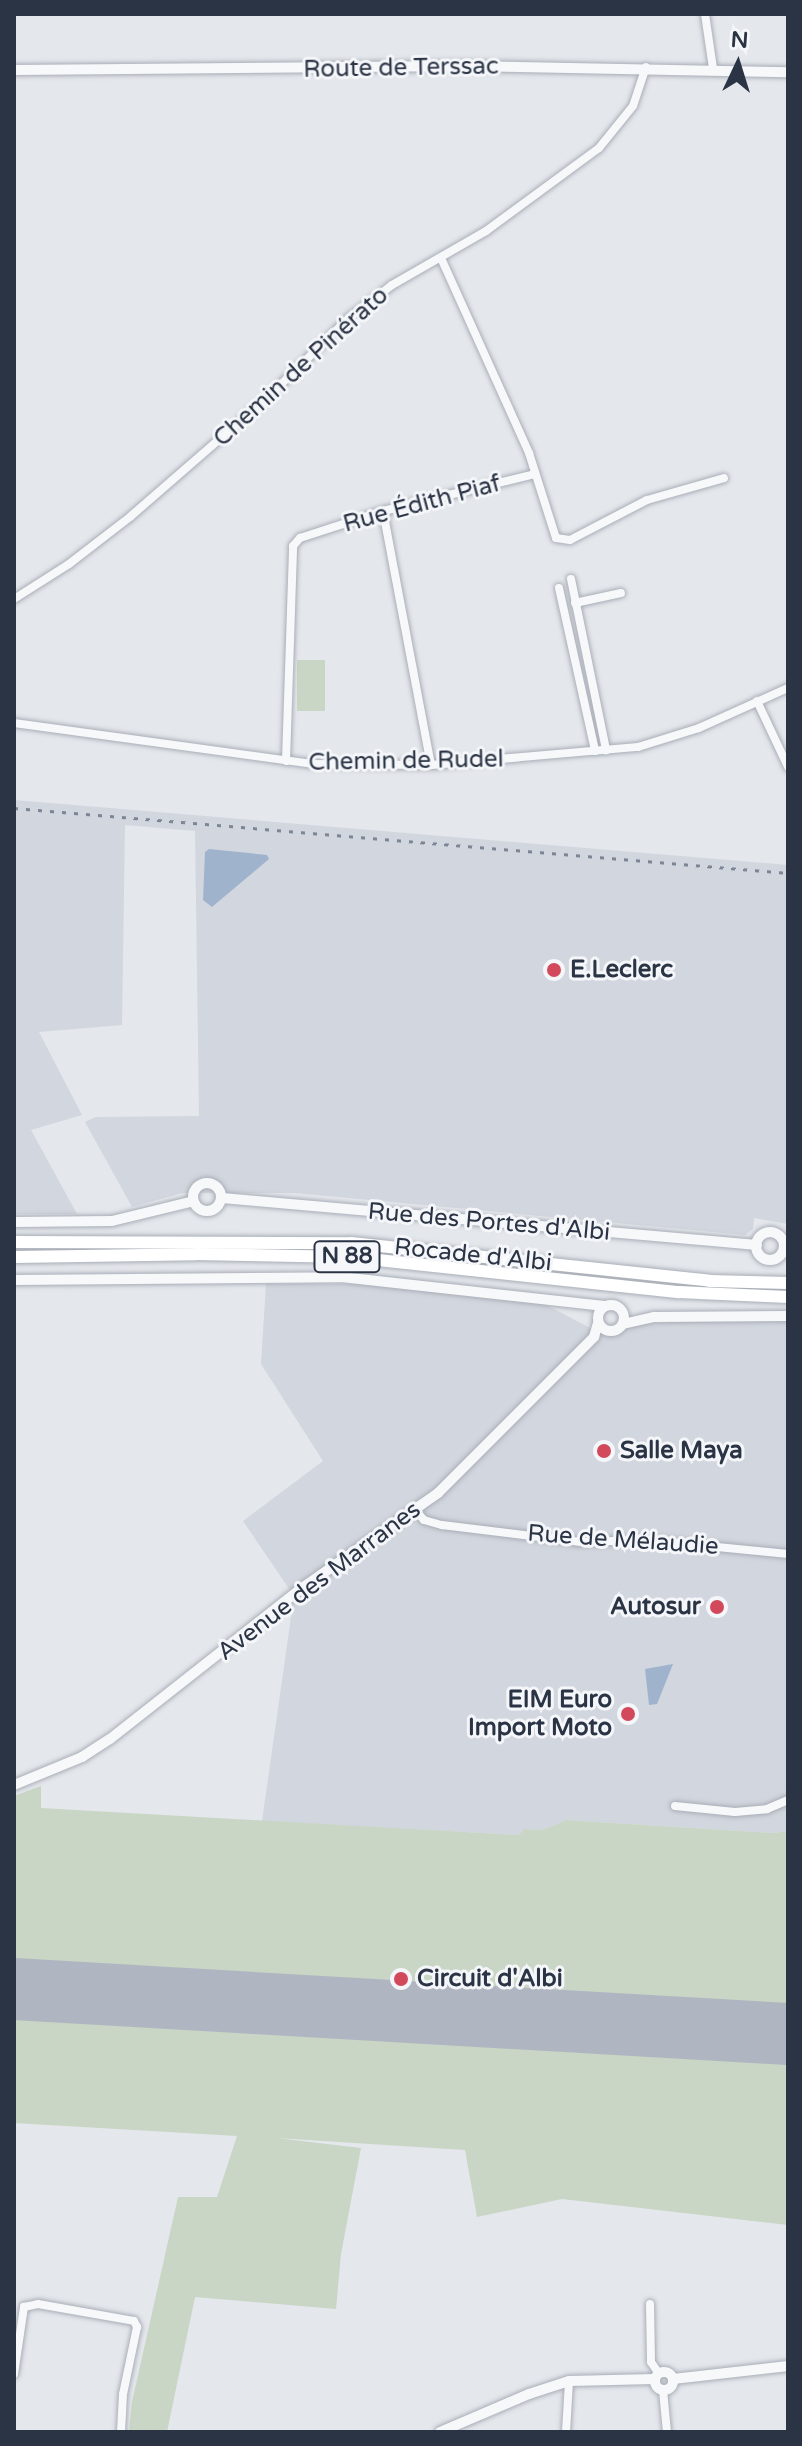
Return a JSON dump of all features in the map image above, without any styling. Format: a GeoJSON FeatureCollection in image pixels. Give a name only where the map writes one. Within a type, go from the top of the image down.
{"type":"FeatureCollection","features":[{"type":"Feature","properties":{"kind":"highway","name":"Rocade d'Albi"},"geometry":{"type":"LineString","coordinates":[[14,1242],[351,1243],[710,1281],[788,1281]]}},
{"type":"Feature","properties":{"kind":"highway","name":"Rocade d'Albi"},"geometry":{"type":"LineString","coordinates":[[14,1257],[212,1254],[350,1257],[679,1292],[788,1297]]}},
{"type":"Feature","properties":{"kind":"street"},"geometry":{"type":"LineString","coordinates":[[705,14],[713,68]]}},
{"type":"Feature","properties":{"kind":"street","name":"Route de Terssac"},"geometry":{"type":"LineString","coordinates":[[14,70],[646,67],[788,72]]}},
{"type":"Feature","properties":{"kind":"street","name":"Chemin de Pinérato"},"geometry":{"type":"LineString","coordinates":[[14,599],[69,564],[131,516],[270,395],[349,318],[392,285],[486,231],[605,142],[633,106],[646,67]]}},
{"type":"Feature","properties":{"kind":"street","name":"Rue Édith Piaf"},"geometry":{"type":"LineString","coordinates":[[286,761],[293,546],[300,538],[383,511],[535,474],[441,258]]}},
{"type":"Feature","properties":{"kind":"street"},"geometry":{"type":"LineString","coordinates":[[535,474],[556,538],[563,541],[647,500],[724,478]]}},
{"type":"Feature","properties":{"kind":"street"},"geometry":{"type":"LineString","coordinates":[[383,511],[431,765]]}},
{"type":"Feature","properties":{"kind":"street"},"geometry":{"type":"LineString","coordinates":[[571,579],[606,750]]}},
{"type":"Feature","properties":{"kind":"street"},"geometry":{"type":"LineString","coordinates":[[559,588],[595,751]]}},
{"type":"Feature","properties":{"kind":"street"},"geometry":{"type":"LineString","coordinates":[[575,603],[621,593]]}},
{"type":"Feature","properties":{"kind":"street","name":"Chemin de Rudel"},"geometry":{"type":"LineString","coordinates":[[14,723],[312,764],[431,765],[638,747],[687,732],[788,688]]}},
{"type":"Feature","properties":{"kind":"street"},"geometry":{"type":"LineString","coordinates":[[757,701],[788,767]]}},
{"type":"Feature","properties":{"kind":"street"},"geometry":{"type":"LineString","coordinates":[[207,1183],[218,1187],[222,1198],[218,1207],[210,1211],[200,1210],[194,1201],[195,1189],[207,1183]]}},
{"type":"Feature","properties":{"kind":"street","name":"Rue des Portes d'Albi"},"geometry":{"type":"LineString","coordinates":[[222,1198],[757,1245]]}},
{"type":"Feature","properties":{"kind":"street"},"geometry":{"type":"LineString","coordinates":[[14,1222],[112,1221],[194,1201]]}},
{"type":"Feature","properties":{"kind":"street"},"geometry":{"type":"LineString","coordinates":[[775,1233],[783,1243],[785,1256],[765,1259],[759,1254],[757,1245],[763,1235],[775,1233]]}},
{"type":"Feature","properties":{"kind":"street"},"geometry":{"type":"LineString","coordinates":[[14,1280],[341,1277],[620,1307],[654,1317]]}},
{"type":"Feature","properties":{"kind":"street"},"geometry":{"type":"LineString","coordinates":[[573,1302],[608,1331],[654,1317],[788,1316]]}},
{"type":"Feature","properties":{"kind":"street"},"geometry":{"type":"LineString","coordinates":[[598,1320],[604,1306]]}},
{"type":"Feature","properties":{"kind":"street"},"geometry":{"type":"LineString","coordinates":[[620,1307],[624,1315],[623,1324]]}},
{"type":"Feature","properties":{"kind":"street","name":"Avenue des Marranes"},"geometry":{"type":"LineString","coordinates":[[594,1337],[598,1320]]}},
{"type":"Feature","properties":{"kind":"street","name":"Avenue des Marranes"},"geometry":{"type":"LineString","coordinates":[[14,1785],[82,1757],[110,1739],[302,1588],[415,1510],[474,1460],[594,1337],[608,1331]]}},
{"type":"Feature","properties":{"kind":"street","name":"Rue de Mélaudie"},"geometry":{"type":"LineString","coordinates":[[415,1510],[424,1520],[442,1525],[581,1542],[646,1540],[788,1554]]}},
{"type":"Feature","properties":{"kind":"street"},"geometry":{"type":"LineString","coordinates":[[675,1806],[735,1812],[767,1809],[788,1800]]}},
{"type":"Feature","properties":{"kind":"street"},"geometry":{"type":"LineString","coordinates":[[14,2374],[24,2307],[38,2304],[134,2321],[137,2327],[123,2394],[121,2432]]}},
{"type":"Feature","properties":{"kind":"street"},"geometry":{"type":"LineString","coordinates":[[650,2304],[651,2362],[658,2388],[671,2387],[673,2379]]}},
{"type":"Feature","properties":{"kind":"street"},"geometry":{"type":"LineString","coordinates":[[673,2379],[788,2366]]}},
{"type":"Feature","properties":{"kind":"street"},"geometry":{"type":"LineString","coordinates":[[440,2432],[529,2394],[569,2381],[657,2377],[667,2373],[673,2379]]}},
{"type":"Feature","properties":{"kind":"street"},"geometry":{"type":"LineString","coordinates":[[566,2432],[569,2381]]}},
{"type":"Feature","properties":{"kind":"street"},"geometry":{"type":"LineString","coordinates":[[663,2390],[667,2432]]}},
{"type":"Feature","properties":{"kind":"shaded area"},"geometry":{"type":"Polygon","coordinates":[[[14,800],[788,865],[788,1224],[754,1218],[753,1229],[745,1235],[295,1193],[182,1193],[132,1207],[85,1122],[96,1117],[199,1116],[195,831],[125,825],[122,1025],[39,1032],[82,1115],[31,1130],[77,1214],[14,1214],[14,800]]]}},
{"type":"Feature","properties":{"kind":"shaded area"},"geometry":{"type":"Polygon","coordinates":[[[266,1284],[370,1284],[539,1301],[592,1329],[695,1320],[788,1320],[788,1831],[773,1833],[566,1820],[543,1830],[524,1829],[519,1835],[262,1821],[294,1596],[243,1521],[323,1461],[261,1364],[266,1284]]]}},
{"type":"Feature","properties":{"kind":"green space"},"geometry":{"type":"Polygon","coordinates":[[[297,660],[325,660],[325,711],[297,711],[297,660]]]}},
{"type":"Feature","properties":{"kind":"green space","name":"Circuit d'Albi"},"geometry":{"type":"Polygon","coordinates":[[[41,1786],[41,1808],[519,1835],[524,1829],[543,1830],[566,1820],[773,1833],[788,1831],[788,2225],[562,2199],[477,2217],[465,2150],[276,2138],[361,2148],[341,2254],[336,2309],[195,2297],[167,2432],[129,2432],[132,2402],[178,2197],[217,2197],[237,2136],[14,2123],[14,1796],[41,1786]]]}},
{"type":"Feature","properties":{"kind":"water"},"geometry":{"type":"Polygon","coordinates":[[[209,849],[267,855],[269,859],[212,907],[203,900],[205,852],[209,849]]]}},
{"type":"Feature","properties":{"kind":"water"},"geometry":{"type":"Polygon","coordinates":[[[673,1664],[657,1704],[649,1705],[645,1669],[673,1664]]]}},
{"type":"Feature","properties":{"kind":"runway"},"geometry":{"type":"LineString","coordinates":[[14,1989],[788,2034]]}},
{"type":"Feature","properties":{"kind":"railway"},"geometry":{"type":"LineString","coordinates":[[14,808],[788,873]]}},
{"type":"Feature","properties":{"kind":"place","name":"E.Leclerc"},"geometry":{"type":"Point","coordinates":[554,970]}},
{"type":"Feature","properties":{"kind":"place","name":"Salle Maya"},"geometry":{"type":"Point","coordinates":[604,1451]}},
{"type":"Feature","properties":{"kind":"place","name":"Autosur"},"geometry":{"type":"Point","coordinates":[717,1607]}},
{"type":"Feature","properties":{"kind":"place","name":"EIM Euro Import Moto"},"geometry":{"type":"Point","coordinates":[628,1714]}},
{"type":"Feature","properties":{"kind":"place","name":"Circuit d'Albi"},"geometry":{"type":"Point","coordinates":[401,1979]}}]}
